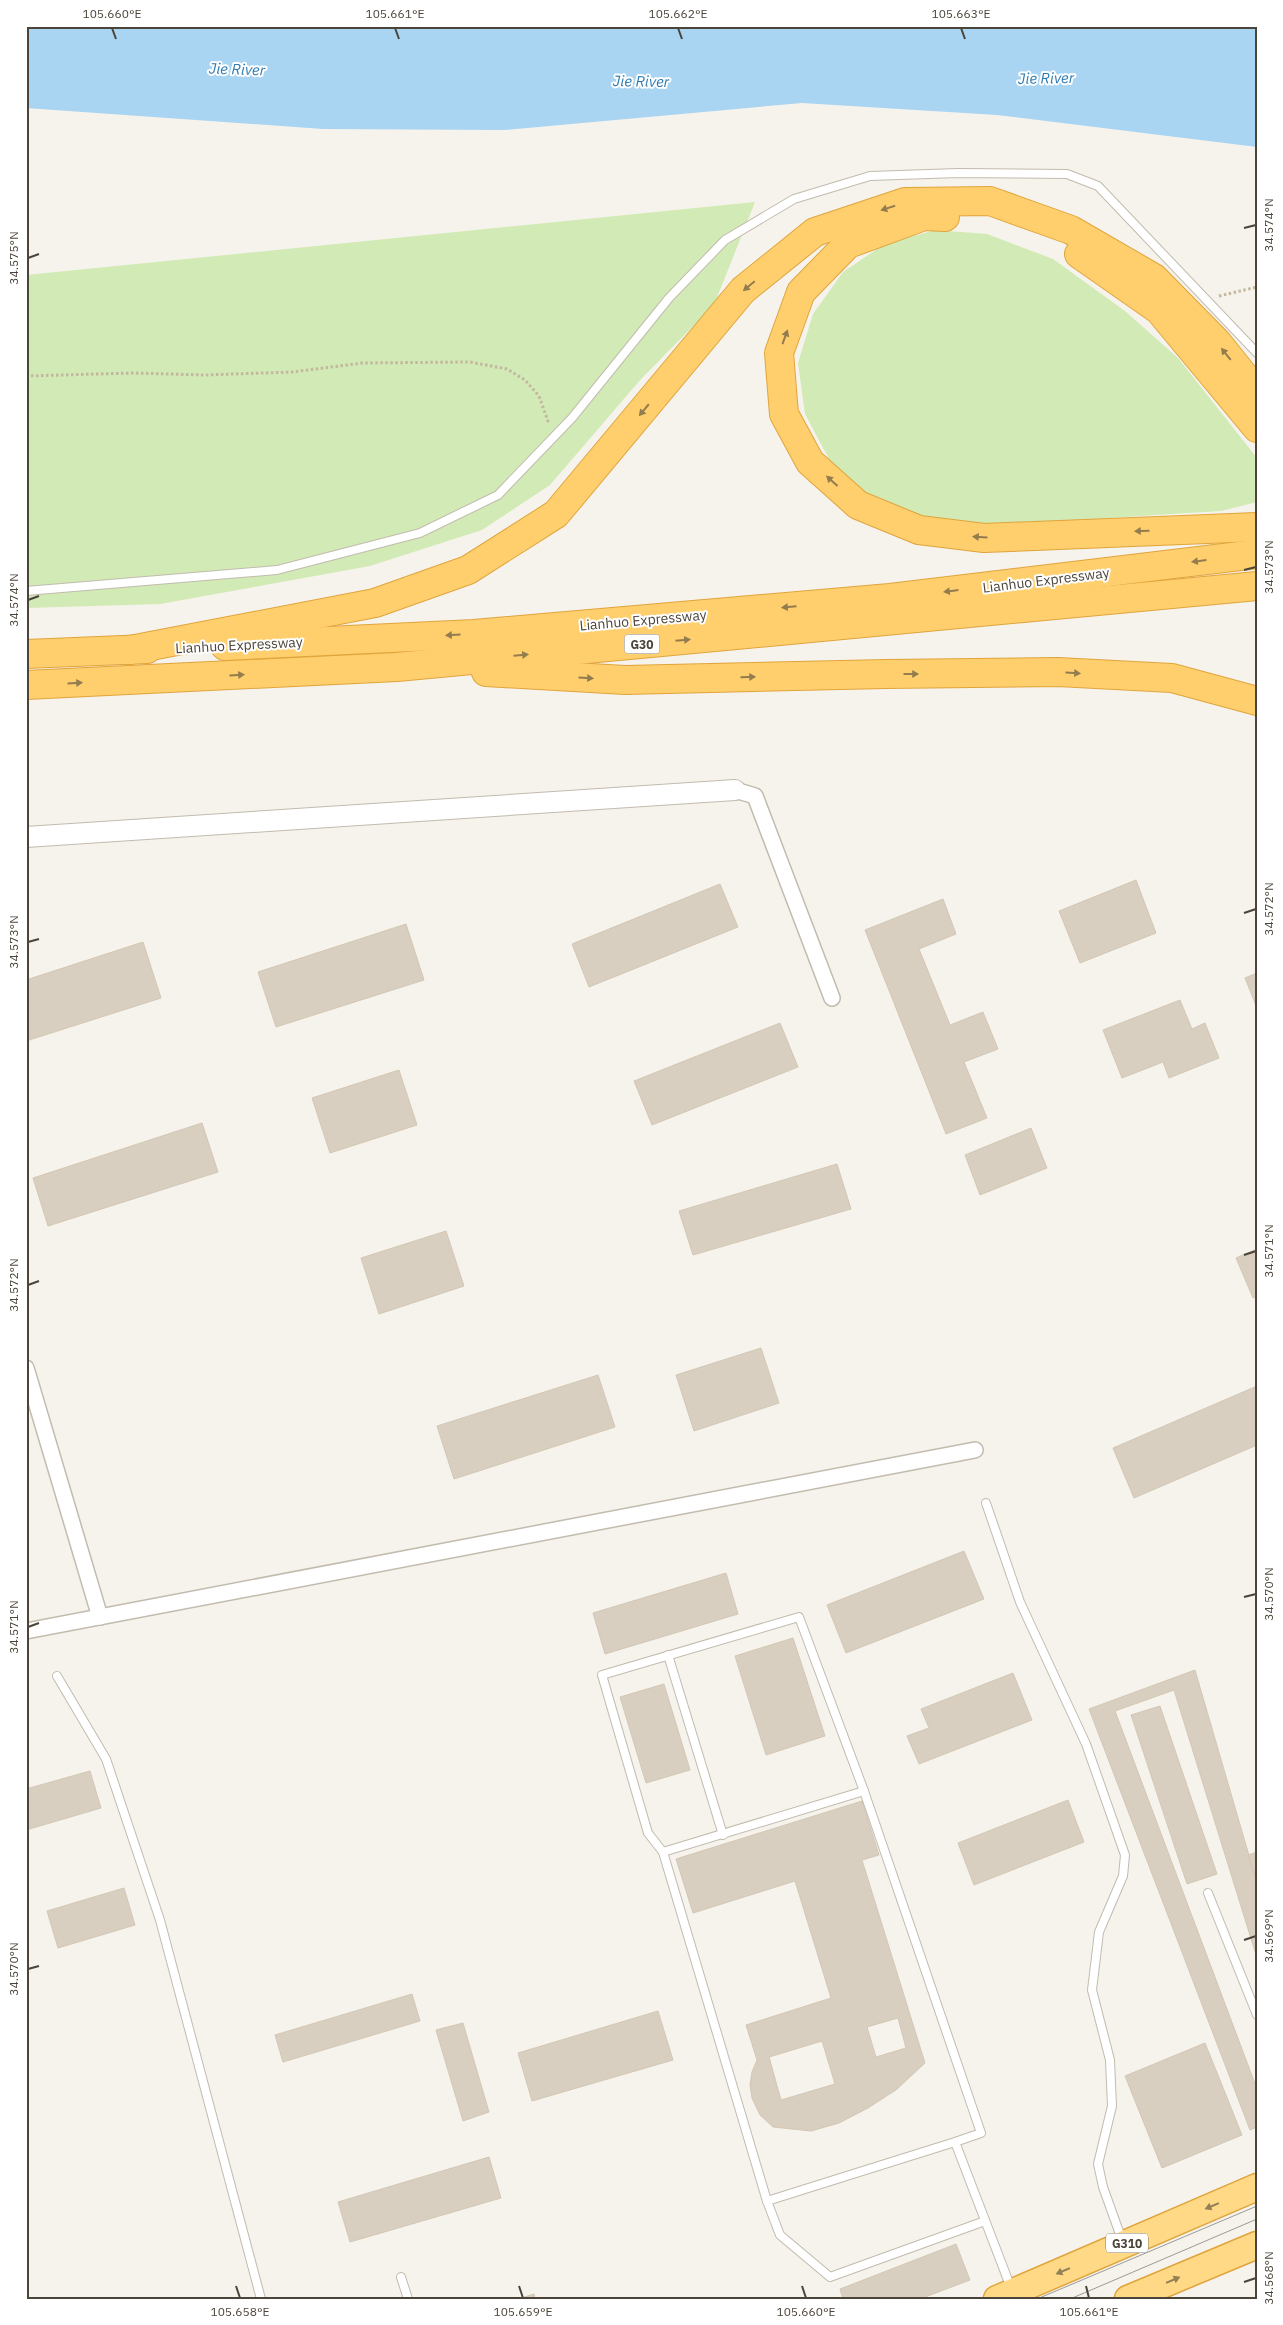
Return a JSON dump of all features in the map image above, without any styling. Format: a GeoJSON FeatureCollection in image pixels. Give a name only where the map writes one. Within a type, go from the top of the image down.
{"type":"FeatureCollection","features":[{"type":"Feature","properties":{"kind":"highway"},"geometry":{"type":"LineString","coordinates":[[130,650],[374,603],[468,570],[556,514],[743,290],[815,232],[905,202],[990,201],[1070,230],[1154,278],[1217,342],[1257,392]]}},
{"type":"Feature","properties":{"kind":"highway"},"geometry":{"type":"LineString","coordinates":[[1257,428],[1159,310],[1083,256],[998,220],[924,216],[848,244],[801,292],[779,353],[784,414],[810,462],[858,505],[919,530],[984,538],[1257,527]]}},
{"type":"Feature","properties":{"kind":"highway","name":"Lianhuo Expressway"},"geometry":{"type":"LineString","coordinates":[[26,654],[474,634],[890,598],[1252,555]]}},
{"type":"Feature","properties":{"kind":"highway","name":"Lianhuo Expressway"},"geometry":{"type":"LineString","coordinates":[[26,685],[397,667],[1257,586]]}},
{"type":"Feature","properties":{"kind":"highway"},"geometry":{"type":"LineString","coordinates":[[397,667],[625,680],[1058,672],[1172,678],[1257,701]]}},
{"type":"Feature","properties":{"kind":"highway","name":"G310"},"geometry":{"type":"LineString","coordinates":[[1005,2295],[1257,2187]]}},
{"type":"Feature","properties":{"kind":"highway"},"geometry":{"type":"LineString","coordinates":[[1128,2299],[1257,2245]]}},
{"type":"Feature","properties":{"kind":"street"},"geometry":{"type":"LineString","coordinates":[[26,837],[735,790],[755,796],[832,998]]}},
{"type":"Feature","properties":{"kind":"street"},"geometry":{"type":"LineString","coordinates":[[26,1368],[100,1617]]}},
{"type":"Feature","properties":{"kind":"street"},"geometry":{"type":"LineString","coordinates":[[26,1631],[975,1450]]}},
{"type":"Feature","properties":{"kind":"lane"},"geometry":{"type":"LineString","coordinates":[[26,592],[277,570],[420,532],[498,495],[572,418],[669,298],[725,240],[794,199],[870,176],[958,173],[1068,174],[1098,186],[1257,353]]}},
{"type":"Feature","properties":{"kind":"lane"},"geometry":{"type":"LineString","coordinates":[[986,1503],[1020,1602],[1086,1744],[1125,1855],[1123,1876],[1099,1932],[1092,1990],[1110,2060],[1112,2106],[1098,2164],[1103,2187],[1124,2244]]}},
{"type":"Feature","properties":{"kind":"lane"},"geometry":{"type":"LineString","coordinates":[[767,2201],[981,2133],[864,1792],[799,1617],[602,1674],[648,1833],[663,1852],[767,2201],[780,2235],[830,2277],[985,2221]]}},
{"type":"Feature","properties":{"kind":"lane"},"geometry":{"type":"LineString","coordinates":[[668,1655],[723,1835]]}},
{"type":"Feature","properties":{"kind":"lane"},"geometry":{"type":"LineString","coordinates":[[57,1676],[106,1759],[160,1920],[261,2299]]}},
{"type":"Feature","properties":{"kind":"lane"},"geometry":{"type":"LineString","coordinates":[[663,1852],[864,1792]]}},
{"type":"Feature","properties":{"kind":"lane"},"geometry":{"type":"LineString","coordinates":[[1208,1893],[1257,2015]]}},
{"type":"Feature","properties":{"kind":"lane"},"geometry":{"type":"LineString","coordinates":[[955,2142],[985,2221],[1005,2295]]}},
{"type":"Feature","properties":{"kind":"lane"},"geometry":{"type":"LineString","coordinates":[[401,2277],[408,2299]]}},
{"type":"Feature","properties":{"kind":"path"},"geometry":{"type":"LineString","coordinates":[[1207,300],[1257,287]]}},
{"type":"Feature","properties":{"kind":"path"},"geometry":{"type":"LineString","coordinates":[[26,376],[292,372],[362,363],[470,362],[507,369],[525,380],[539,396],[554,436]]}},
{"type":"Feature","properties":{"kind":"green space"},"geometry":{"type":"Polygon","coordinates":[[[755,202],[714,305],[641,379],[550,485],[482,530],[370,566],[160,604],[26,608],[26,275],[755,202]]]}},
{"type":"Feature","properties":{"kind":"green space"},"geometry":{"type":"Polygon","coordinates":[[[936,230],[987,234],[1053,259],[1125,311],[1178,358],[1257,458],[1257,502],[1221,511],[982,526],[911,516],[865,495],[829,459],[805,414],[798,363],[813,314],[843,272],[886,243],[936,230]]]}},
{"type":"Feature","properties":{"kind":"water","name":"Jie River"},"geometry":{"type":"Polygon","coordinates":[[[26,26],[1257,26],[1257,147],[997,115],[802,103],[504,130],[323,129],[26,108],[26,26]]]}},
{"type":"Feature","properties":{"kind":"building"},"geometry":{"type":"Polygon","coordinates":[[[1136,880],[1156,933],[1080,963],[1059,911],[1136,880]]]}},
{"type":"Feature","properties":{"kind":"building"},"geometry":{"type":"Polygon","coordinates":[[[720,884],[738,927],[589,987],[572,944],[720,884]]]}},
{"type":"Feature","properties":{"kind":"building"},"geometry":{"type":"Polygon","coordinates":[[[943,899],[956,934],[919,949],[950,1025],[983,1012],[998,1049],[964,1062],[987,1118],[946,1134],[865,930],[943,899]]]}},
{"type":"Feature","properties":{"kind":"building"},"geometry":{"type":"Polygon","coordinates":[[[406,924],[424,980],[276,1027],[258,972],[406,924]]]}},
{"type":"Feature","properties":{"kind":"building"},"geometry":{"type":"Polygon","coordinates":[[[143,942],[161,998],[26,1041],[26,980],[143,942]]]}},
{"type":"Feature","properties":{"kind":"building"},"geometry":{"type":"Polygon","coordinates":[[[1257,973],[1257,1008],[1245,978],[1257,973]]]}},
{"type":"Feature","properties":{"kind":"building"},"geometry":{"type":"Polygon","coordinates":[[[1180,1000],[1192,1029],[1205,1023],[1219,1058],[1169,1078],[1163,1062],[1122,1078],[1103,1030],[1180,1000]]]}},
{"type":"Feature","properties":{"kind":"building"},"geometry":{"type":"Polygon","coordinates":[[[780,1023],[798,1067],[652,1125],[634,1081],[780,1023]]]}},
{"type":"Feature","properties":{"kind":"building"},"geometry":{"type":"Polygon","coordinates":[[[399,1070],[417,1125],[330,1153],[312,1098],[399,1070]]]}},
{"type":"Feature","properties":{"kind":"building"},"geometry":{"type":"Polygon","coordinates":[[[202,1123],[218,1172],[48,1226],[33,1178],[202,1123]]]}},
{"type":"Feature","properties":{"kind":"building"},"geometry":{"type":"Polygon","coordinates":[[[1031,1128],[1047,1168],[980,1195],[965,1155],[1031,1128]]]}},
{"type":"Feature","properties":{"kind":"building"},"geometry":{"type":"Polygon","coordinates":[[[837,1164],[851,1209],[693,1255],[679,1211],[837,1164]]]}},
{"type":"Feature","properties":{"kind":"building"},"geometry":{"type":"Polygon","coordinates":[[[446,1231],[464,1286],[379,1314],[361,1258],[446,1231]]]}},
{"type":"Feature","properties":{"kind":"building"},"geometry":{"type":"Polygon","coordinates":[[[1257,1249],[1257,1297],[1253,1298],[1236,1258],[1257,1249]]]}},
{"type":"Feature","properties":{"kind":"building"},"geometry":{"type":"Polygon","coordinates":[[[761,1348],[779,1403],[694,1431],[676,1375],[761,1348]]]}},
{"type":"Feature","properties":{"kind":"building"},"geometry":{"type":"Polygon","coordinates":[[[598,1375],[615,1427],[454,1479],[437,1426],[598,1375]]]}},
{"type":"Feature","properties":{"kind":"building"},"geometry":{"type":"Polygon","coordinates":[[[1257,1386],[1257,1445],[1134,1498],[1113,1448],[1257,1386]]]}},
{"type":"Feature","properties":{"kind":"building"},"geometry":{"type":"Polygon","coordinates":[[[964,1551],[984,1599],[846,1653],[827,1605],[964,1551]]]}},
{"type":"Feature","properties":{"kind":"building"},"geometry":{"type":"Polygon","coordinates":[[[726,1573],[738,1614],[605,1654],[593,1613],[726,1573]]]}},
{"type":"Feature","properties":{"kind":"building"},"geometry":{"type":"Polygon","coordinates":[[[793,1638],[825,1736],[766,1755],[735,1656],[793,1638]]]}},
{"type":"Feature","properties":{"kind":"building"},"geometry":{"type":"Polygon","coordinates":[[[1195,1670],[1257,1883],[1257,1958],[1174,1690],[1115,1711],[1257,2089],[1257,2127],[1250,2130],[1089,1709],[1195,1670]]]}},
{"type":"Feature","properties":{"kind":"building"},"geometry":{"type":"Polygon","coordinates":[[[1013,1673],[1032,1720],[919,1764],[907,1736],[929,1728],[921,1709],[1013,1673]]]}},
{"type":"Feature","properties":{"kind":"building"},"geometry":{"type":"Polygon","coordinates":[[[664,1684],[690,1770],[646,1783],[620,1697],[664,1684]]]}},
{"type":"Feature","properties":{"kind":"building"},"geometry":{"type":"Polygon","coordinates":[[[1160,1706],[1217,1874],[1187,1884],[1131,1715],[1160,1706]]]}},
{"type":"Feature","properties":{"kind":"building"},"geometry":{"type":"Polygon","coordinates":[[[90,1771],[101,1808],[26,1830],[26,1789],[90,1771]]]}},
{"type":"Feature","properties":{"kind":"building"},"geometry":{"type":"Polygon","coordinates":[[[1068,1800],[1084,1842],[974,1885],[958,1843],[1068,1800]]]}},
{"type":"Feature","properties":{"kind":"building"},"geometry":{"type":"Polygon","coordinates":[[[862,1801],[879,1855],[862,1860],[925,2063],[896,2090],[868,2108],[839,2123],[811,2131],[773,2127],[760,2115],[752,2098],[750,2085],[752,2072],[757,2060],[746,2025],[831,1998],[795,1881],[693,1913],[676,1859],[862,1801]],[[898,2018],[867,2027],[876,2057],[906,2048],[898,2018]],[[822,2041],[769,2057],[781,2100],[835,2084],[822,2041]]]}},
{"type":"Feature","properties":{"kind":"building"},"geometry":{"type":"Polygon","coordinates":[[[1257,1852],[1257,1883],[1248,1855],[1257,1852]]]}},
{"type":"Feature","properties":{"kind":"building"},"geometry":{"type":"Polygon","coordinates":[[[124,1888],[135,1925],[58,1948],[47,1911],[124,1888]]]}},
{"type":"Feature","properties":{"kind":"building"},"geometry":{"type":"Polygon","coordinates":[[[412,1994],[420,2021],[283,2062],[275,2035],[412,1994]]]}},
{"type":"Feature","properties":{"kind":"building"},"geometry":{"type":"Polygon","coordinates":[[[658,2011],[673,2060],[532,2101],[518,2053],[658,2011]]]}},
{"type":"Feature","properties":{"kind":"building"},"geometry":{"type":"Polygon","coordinates":[[[463,2023],[489,2112],[463,2121],[436,2030],[463,2023]]]}},
{"type":"Feature","properties":{"kind":"building"},"geometry":{"type":"Polygon","coordinates":[[[1205,2043],[1242,2135],[1162,2168],[1125,2076],[1205,2043]]]}},
{"type":"Feature","properties":{"kind":"building"},"geometry":{"type":"Polygon","coordinates":[[[489,2157],[501,2198],[350,2242],[338,2202],[489,2157]]]}},
{"type":"Feature","properties":{"kind":"building"},"geometry":{"type":"Polygon","coordinates":[[[956,2244],[970,2280],[920,2299],[843,2299],[840,2289],[956,2244]]]}},
{"type":"Feature","properties":{"kind":"building"},"geometry":{"type":"Polygon","coordinates":[[[534,2294],[535,2299],[518,2299],[534,2294]]]}},
{"type":"Feature","properties":{"kind":"tram line"},"geometry":{"type":"LineString","coordinates":[[1037,2299],[1257,2206]]}},
{"type":"Feature","properties":{"kind":"tram line"},"geometry":{"type":"LineString","coordinates":[[1070,2299],[1257,2219]]}}]}
